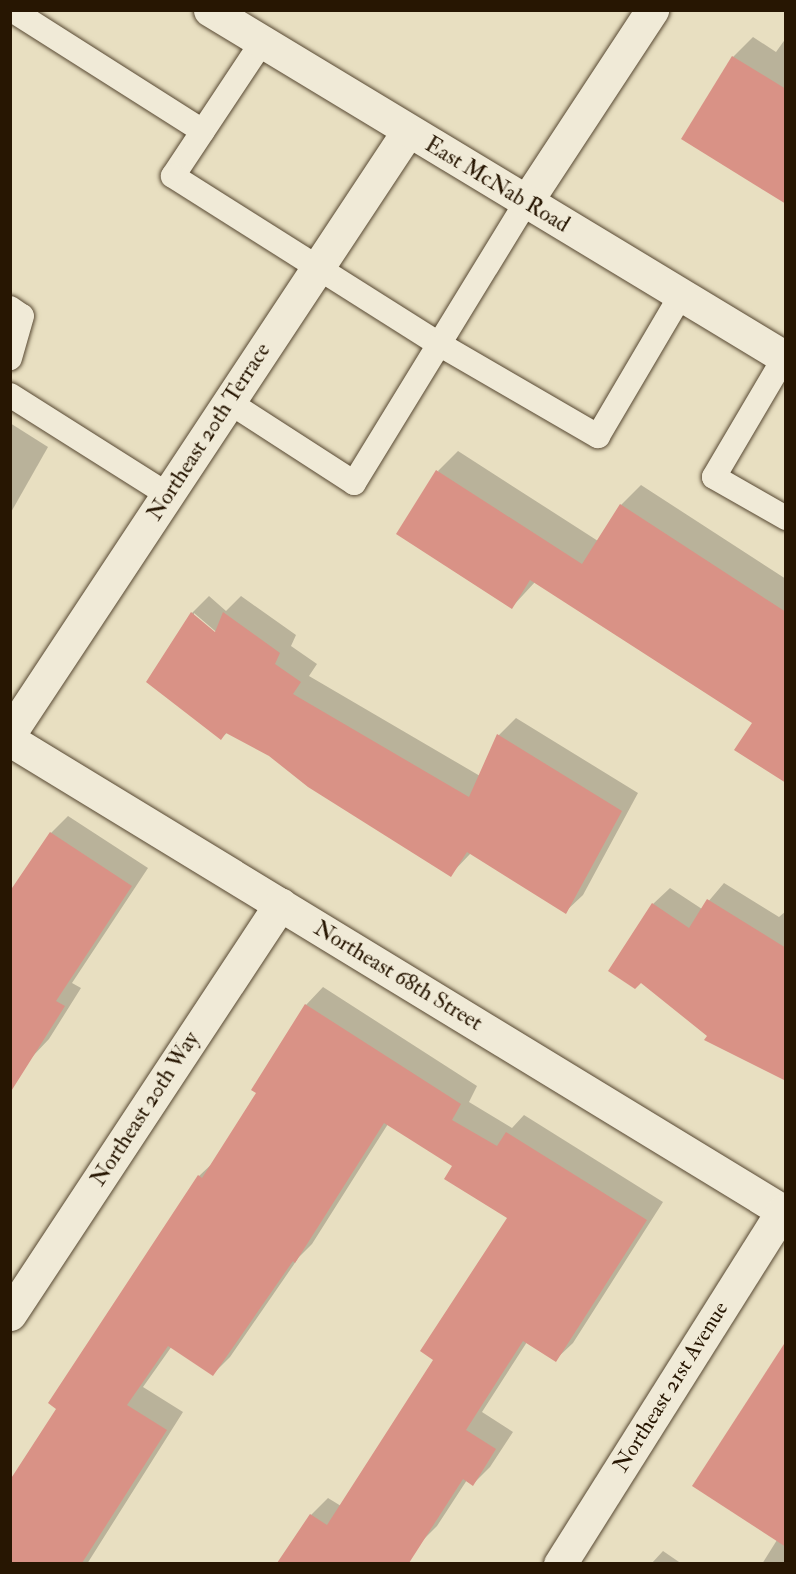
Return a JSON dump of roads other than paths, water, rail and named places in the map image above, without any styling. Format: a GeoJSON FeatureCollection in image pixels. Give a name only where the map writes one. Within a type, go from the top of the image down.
{"type":"FeatureCollection","features":[{"type":"Feature","properties":{"kind":"street","name":"East McNab Road"},"geometry":{"type":"LineString","coordinates":[[210,10],[785,358]]}},
{"type":"Feature","properties":{"kind":"street"},"geometry":{"type":"LineString","coordinates":[[526,202],[652,10]]}},
{"type":"Feature","properties":{"kind":"street","name":"Northeast 20th Terrace"},"geometry":{"type":"LineString","coordinates":[[10,733],[408,131]]}},
{"type":"Feature","properties":{"kind":"street","name":"Northeast 68th Street"},"geometry":{"type":"LineString","coordinates":[[10,740],[784,1212]]}},
{"type":"Feature","properties":{"kind":"street","name":"Northeast 20th Way"},"geometry":{"type":"LineString","coordinates":[[10,1314],[280,904]]}},
{"type":"Feature","properties":{"kind":"street","name":"Northeast 21st Avenue"},"geometry":{"type":"LineString","coordinates":[[560,1563],[784,1212]]}},
{"type":"Feature","properties":{"kind":"lane"},"geometry":{"type":"LineString","coordinates":[[12,10],[203,131]]}},
{"type":"Feature","properties":{"kind":"lane"},"geometry":{"type":"LineString","coordinates":[[262,42],[173,176],[439,344],[598,436],[681,295]]}},
{"type":"Feature","properties":{"kind":"lane"},"geometry":{"type":"LineString","coordinates":[[230,402],[354,483],[526,202]]}},
{"type":"Feature","properties":{"kind":"lane"},"geometry":{"type":"LineString","coordinates":[[10,308],[22,315],[10,358]]}},
{"type":"Feature","properties":{"kind":"lane"},"geometry":{"type":"LineString","coordinates":[[785,358],[714,477],[786,518]]}},
{"type":"Feature","properties":{"kind":"lane"},"geometry":{"type":"LineString","coordinates":[[10,394],[168,495]]}}]}
